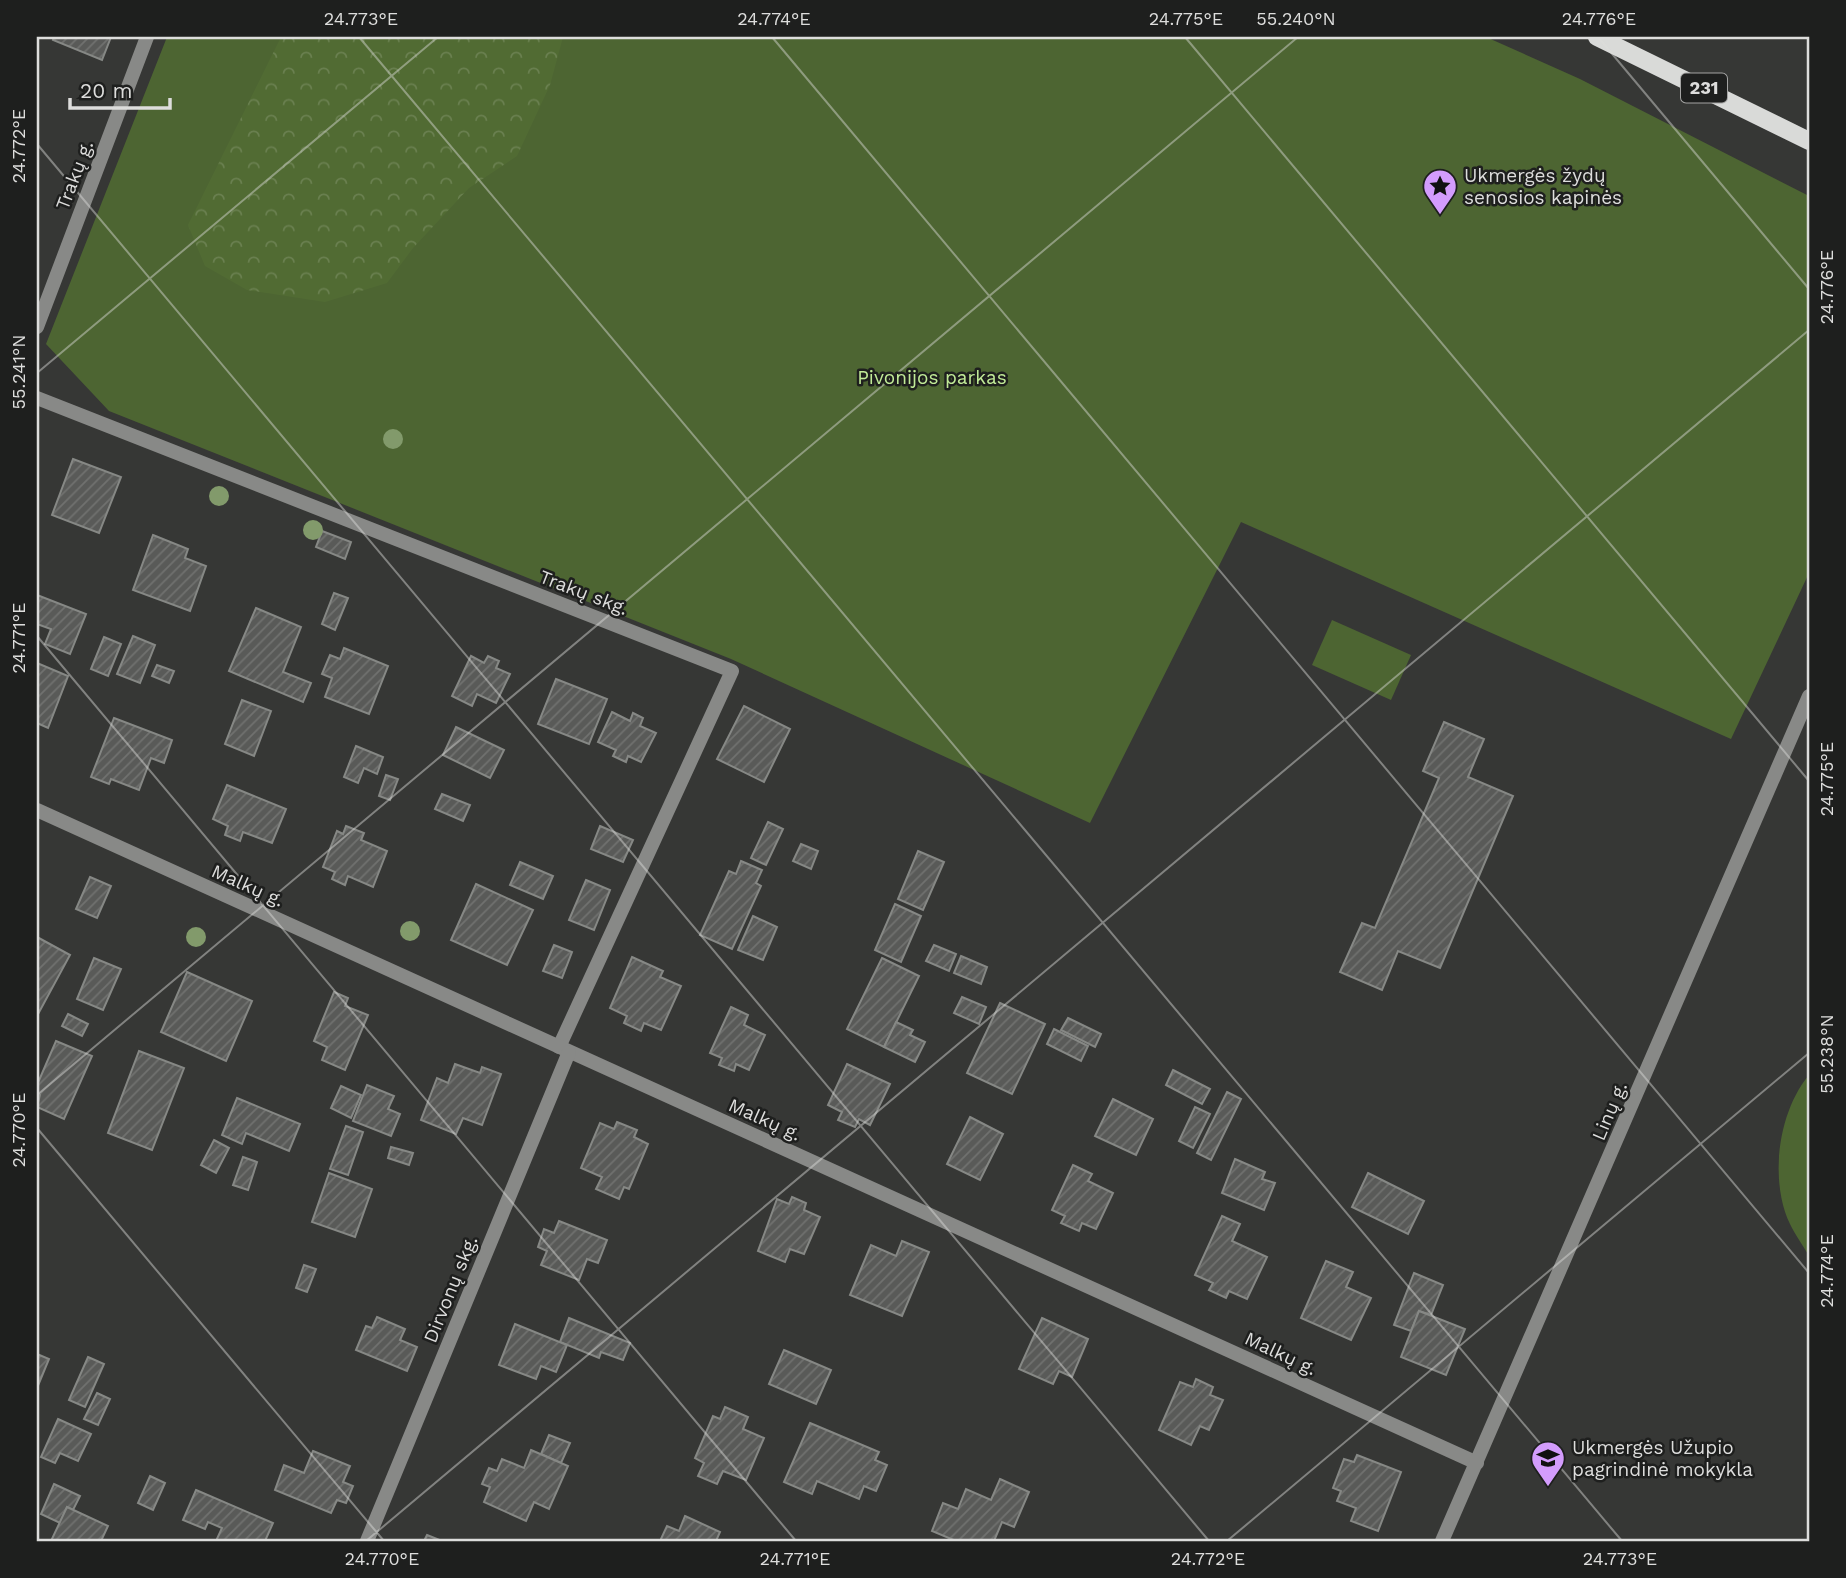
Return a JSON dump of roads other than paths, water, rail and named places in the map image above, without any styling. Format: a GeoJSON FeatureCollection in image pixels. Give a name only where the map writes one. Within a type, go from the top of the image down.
{"type":"FeatureCollection","features":[{"type":"Feature","properties":{"kind":"main road","name":"231"},"geometry":{"type":"LineString","coordinates":[[1598,37],[1809,141]]}},
{"type":"Feature","properties":{"kind":"street","name":"Trakų g."},"geometry":{"type":"LineString","coordinates":[[37,327],[147,37]]}},
{"type":"Feature","properties":{"kind":"street","name":"Trakų skg."},"geometry":{"type":"LineString","coordinates":[[37,398],[732,671],[564,1049]]}},
{"type":"Feature","properties":{"kind":"street","name":"Linų g."},"geometry":{"type":"LineString","coordinates":[[1442,1541],[1809,696]]}},
{"type":"Feature","properties":{"kind":"street","name":"Malkų g."},"geometry":{"type":"LineString","coordinates":[[37,810],[1477,1463]]}},
{"type":"Feature","properties":{"kind":"street","name":"Dirvonų skg."},"geometry":{"type":"LineString","coordinates":[[367,1541],[564,1049]]}},
{"type":"Feature","properties":{"kind":"place","name":"Ukmergės žydų senosios kapinės"},"geometry":{"type":"Point","coordinates":[1440,216]}},
{"type":"Feature","properties":{"kind":"place","name":"Ukmergės Užupio pagrindinė mokykla"},"geometry":{"type":"Point","coordinates":[1548,1488]}},
{"type":"Feature","properties":{"kind":"park label","name":"Pivonijos parkas"},"geometry":{"type":"Point","coordinates":[932,377]}}]}
